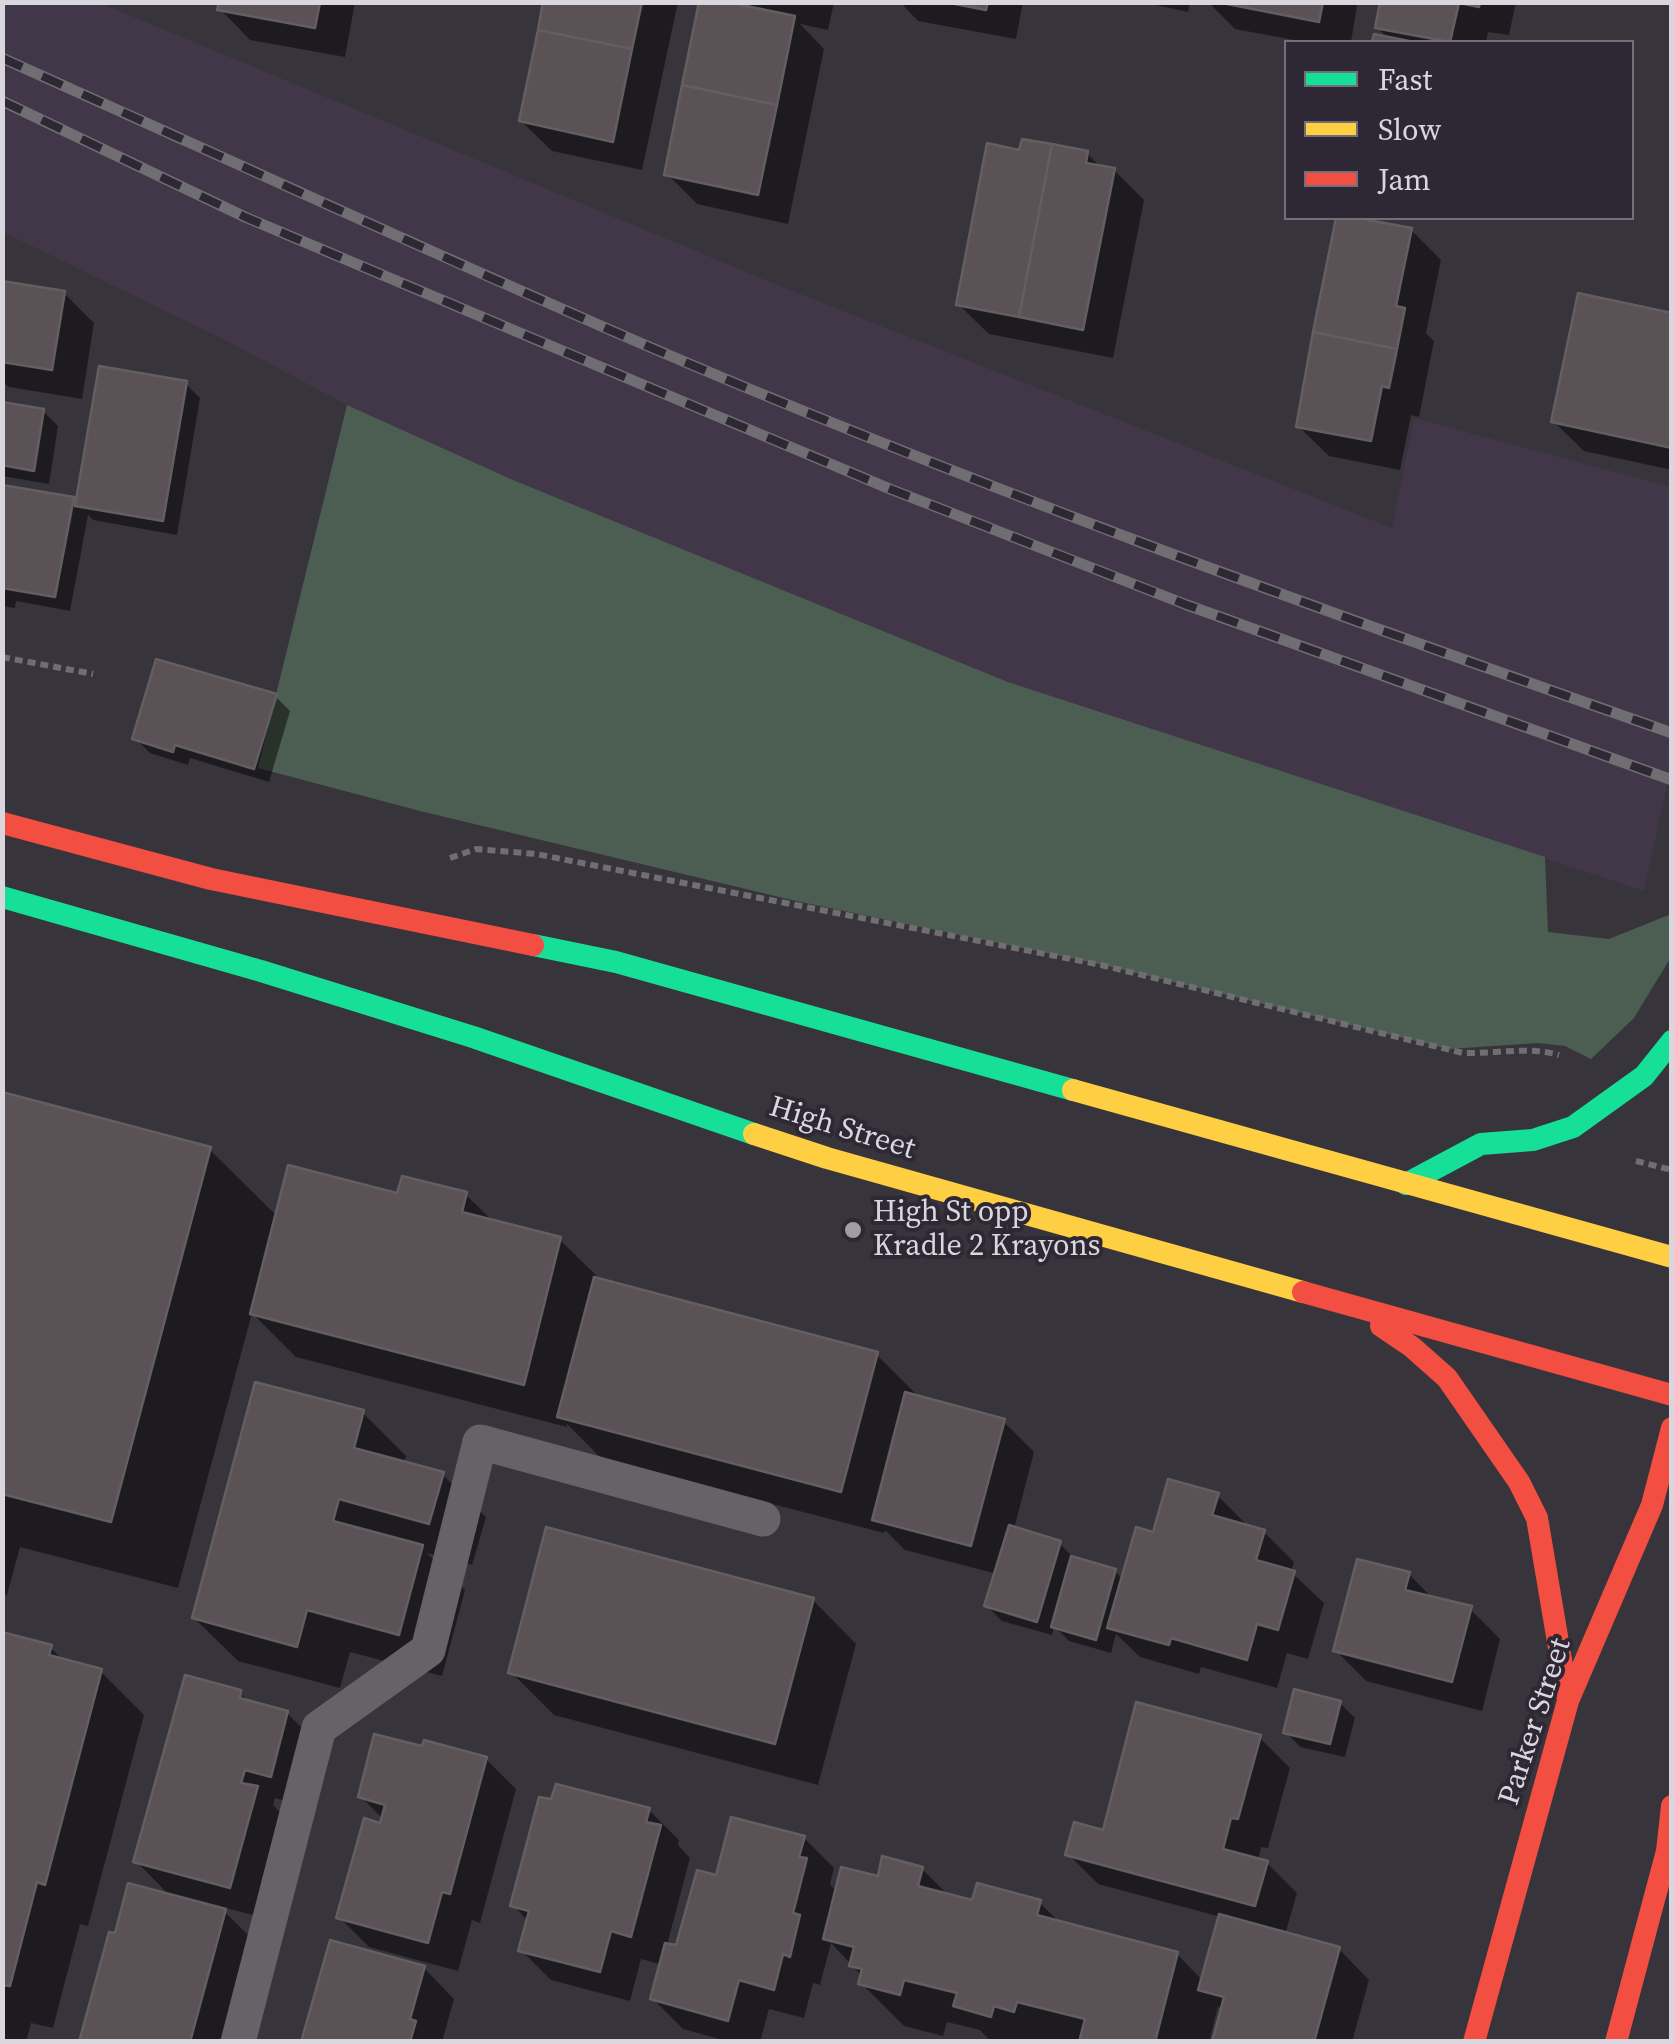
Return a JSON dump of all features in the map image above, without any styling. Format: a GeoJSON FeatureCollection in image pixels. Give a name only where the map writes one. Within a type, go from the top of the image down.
{"type":"FeatureCollection","features":[{"type":"Feature","properties":{"kind":"highway"},"geometry":{"type":"LineString","coordinates":[[2,823],[211,879],[616,962],[1672,1258]]}},
{"type":"Feature","properties":{"kind":"highway","name":"High Street"},"geometry":{"type":"LineString","coordinates":[[2,898],[261,971],[473,1037],[827,1158],[1672,1395]]}},
{"type":"Feature","properties":{"kind":"highway"},"geometry":{"type":"LineString","coordinates":[[1406,1184],[1482,1144],[1533,1140],[1573,1127],[1644,1076],[1672,1041]]}},
{"type":"Feature","properties":{"kind":"highway"},"geometry":{"type":"LineString","coordinates":[[1351,1306],[1412,1347],[1447,1378],[1519,1482],[1537,1518],[1568,1701]]}},
{"type":"Feature","properties":{"kind":"highway","name":"Parker Street"},"geometry":{"type":"LineString","coordinates":[[1474,2042],[1568,1701],[1652,1505],[1672,1428]]}},
{"type":"Feature","properties":{"kind":"highway"},"geometry":{"type":"LineString","coordinates":[[1616,2042],[1669,1848],[1672,1806]]}},
{"type":"Feature","properties":{"kind":"lane"},"geometry":{"type":"LineString","coordinates":[[238,2042],[319,1728],[428,1650],[480,1442],[763,1519]]}},
{"type":"Feature","properties":{"kind":"path"},"geometry":{"type":"LineString","coordinates":[[2,657],[93,674]]}},
{"type":"Feature","properties":{"kind":"path"},"geometry":{"type":"LineString","coordinates":[[445,860],[476,849],[536,854],[1101,965],[1463,1053],[1501,1054],[1538,1049],[1564,1057]]}},
{"type":"Feature","properties":{"kind":"path"},"geometry":{"type":"LineString","coordinates":[[1655,1165],[1672,1170]]}},
{"type":"Feature","properties":{"kind":"shaded area"},"geometry":{"type":"Polygon","coordinates":[[[2,3],[100,3],[780,286],[1392,528],[1414,418],[1671,487],[1671,767],[1644,891],[1008,682],[513,480],[347,405],[225,340],[3,232],[2,3]]]}},
{"type":"Feature","properties":{"kind":"green space"},"geometry":{"type":"Polygon","coordinates":[[[347,405],[513,480],[1008,682],[1545,857],[1548,932],[1609,939],[1671,914],[1671,957],[1634,1018],[1591,1059],[1565,1046],[1538,1043],[1449,1049],[1095,963],[796,901],[258,768],[347,405]]]}},
{"type":"Feature","properties":{"kind":"building"},"geometry":{"type":"Polygon","coordinates":[[[219,2],[320,2],[315,28],[217,10],[219,2]]]}},
{"type":"Feature","properties":{"kind":"building"},"geometry":{"type":"Polygon","coordinates":[[[543,2],[642,2],[632,49],[538,30],[543,2]]]}},
{"type":"Feature","properties":{"kind":"building"},"geometry":{"type":"Polygon","coordinates":[[[699,2],[727,2],[795,16],[777,105],[682,85],[699,2]]]}},
{"type":"Feature","properties":{"kind":"building"},"geometry":{"type":"Polygon","coordinates":[[[945,2],[988,2],[986,10],[945,2]]]}},
{"type":"Feature","properties":{"kind":"building"},"geometry":{"type":"Polygon","coordinates":[[[1217,2],[1323,2],[1319,22],[1217,2]]]}},
{"type":"Feature","properties":{"kind":"building"},"geometry":{"type":"Polygon","coordinates":[[[1380,2],[1480,2],[1479,7],[1459,3],[1450,40],[1375,28],[1380,2]]]}},
{"type":"Feature","properties":{"kind":"building"},"geometry":{"type":"Polygon","coordinates":[[[538,30],[632,49],[613,142],[519,121],[538,30]]]}},
{"type":"Feature","properties":{"kind":"building"},"geometry":{"type":"Polygon","coordinates":[[[1374,34],[1404,40],[1372,40],[1374,34]]]}},
{"type":"Feature","properties":{"kind":"building"},"geometry":{"type":"Polygon","coordinates":[[[682,85],[777,105],[758,195],[664,175],[682,85]]]}},
{"type":"Feature","properties":{"kind":"building"},"geometry":{"type":"Polygon","coordinates":[[[1022,139],[1052,144],[1019,317],[956,305],[987,143],[1019,150],[1022,139]]]}},
{"type":"Feature","properties":{"kind":"building"},"geometry":{"type":"Polygon","coordinates":[[[1052,144],[1088,151],[1086,163],[1115,168],[1083,330],[1019,317],[1052,144]]]}},
{"type":"Feature","properties":{"kind":"building"},"geometry":{"type":"Polygon","coordinates":[[[1336,220],[1368,220],[1412,228],[1396,306],[1405,308],[1397,349],[1313,332],[1336,220]]]}},
{"type":"Feature","properties":{"kind":"building"},"geometry":{"type":"Polygon","coordinates":[[[2,281],[65,291],[52,370],[2,362],[2,281]]]}},
{"type":"Feature","properties":{"kind":"building"},"geometry":{"type":"Polygon","coordinates":[[[1578,293],[1672,313],[1672,448],[1551,422],[1578,293]]]}},
{"type":"Feature","properties":{"kind":"building"},"geometry":{"type":"Polygon","coordinates":[[[1313,332],[1397,349],[1389,388],[1382,386],[1371,441],[1296,427],[1313,332]]]}},
{"type":"Feature","properties":{"kind":"building"},"geometry":{"type":"Polygon","coordinates":[[[99,366],[187,381],[163,521],[75,506],[99,366]]]}},
{"type":"Feature","properties":{"kind":"building"},"geometry":{"type":"Polygon","coordinates":[[[2,402],[44,409],[34,471],[2,465],[2,402]]]}},
{"type":"Feature","properties":{"kind":"building"},"geometry":{"type":"Polygon","coordinates":[[[2,485],[74,497],[55,597],[2,588],[2,485]]]}},
{"type":"Feature","properties":{"kind":"building"},"geometry":{"type":"Polygon","coordinates":[[[156,659],[277,694],[254,769],[175,745],[173,752],[132,739],[156,659]]]}},
{"type":"Feature","properties":{"kind":"building"},"geometry":{"type":"Polygon","coordinates":[[[2,1092],[211,1147],[111,1522],[2,1494],[2,1092]]]}},
{"type":"Feature","properties":{"kind":"building"},"geometry":{"type":"Polygon","coordinates":[[[288,1165],[397,1193],[402,1176],[467,1192],[462,1212],[561,1237],[524,1385],[250,1314],[288,1165]]]}},
{"type":"Feature","properties":{"kind":"building"},"geometry":{"type":"Polygon","coordinates":[[[594,1277],[878,1352],[841,1492],[557,1417],[594,1277]]]}},
{"type":"Feature","properties":{"kind":"building"},"geometry":{"type":"Polygon","coordinates":[[[255,1382],[364,1410],[354,1448],[444,1472],[429,1524],[339,1499],[333,1521],[423,1545],[399,1635],[307,1610],[297,1647],[192,1618],[255,1382]]]}},
{"type":"Feature","properties":{"kind":"building"},"geometry":{"type":"Polygon","coordinates":[[[905,1392],[1005,1419],[971,1546],[872,1520],[905,1392]]]}},
{"type":"Feature","properties":{"kind":"building"},"geometry":{"type":"Polygon","coordinates":[[[1168,1479],[1219,1493],[1212,1515],[1265,1530],[1256,1560],[1295,1571],[1278,1630],[1257,1624],[1247,1660],[1171,1638],[1169,1645],[1107,1628],[1136,1527],[1153,1532],[1168,1479]]]}},
{"type":"Feature","properties":{"kind":"building"},"geometry":{"type":"Polygon","coordinates":[[[1009,1525],[1061,1541],[1037,1622],[984,1606],[1009,1525]]]}},
{"type":"Feature","properties":{"kind":"building"},"geometry":{"type":"Polygon","coordinates":[[[546,1527],[814,1598],[775,1744],[508,1673],[546,1527]]]}},
{"type":"Feature","properties":{"kind":"building"},"geometry":{"type":"Polygon","coordinates":[[[1071,1556],[1116,1569],[1096,1640],[1051,1627],[1071,1556]]]}},
{"type":"Feature","properties":{"kind":"building"},"geometry":{"type":"Polygon","coordinates":[[[1357,1559],[1410,1572],[1405,1590],[1472,1606],[1452,1682],[1333,1651],[1357,1559]]]}},
{"type":"Feature","properties":{"kind":"building"},"geometry":{"type":"Polygon","coordinates":[[[2,1632],[52,1645],[49,1655],[102,1669],[45,1885],[37,1882],[10,1986],[2,1985],[2,1632]]]}},
{"type":"Feature","properties":{"kind":"building"},"geometry":{"type":"Polygon","coordinates":[[[185,1675],[241,1690],[240,1698],[288,1711],[271,1777],[245,1770],[241,1783],[258,1786],[230,1888],[133,1862],[185,1675]]]}},
{"type":"Feature","properties":{"kind":"building"},"geometry":{"type":"Polygon","coordinates":[[[1294,1689],[1341,1701],[1330,1744],[1283,1733],[1294,1689]]]}},
{"type":"Feature","properties":{"kind":"building"},"geometry":{"type":"Polygon","coordinates":[[[1136,1702],[1261,1735],[1238,1819],[1231,1818],[1223,1849],[1268,1861],[1255,1906],[1065,1855],[1074,1822],[1103,1830],[1136,1702]]]}},
{"type":"Feature","properties":{"kind":"building"},"geometry":{"type":"Polygon","coordinates":[[[374,1734],[422,1746],[424,1740],[487,1757],[450,1894],[442,1892],[428,1943],[336,1918],[364,1818],[380,1823],[385,1805],[358,1797],[374,1734]]]}},
{"type":"Feature","properties":{"kind":"building"},"geometry":{"type":"Polygon","coordinates":[[[556,1784],[650,1808],[646,1822],[661,1825],[631,1937],[611,1931],[600,1972],[518,1951],[529,1911],[510,1906],[539,1797],[551,1799],[556,1784]]]}},
{"type":"Feature","properties":{"kind":"building"},"geometry":{"type":"Polygon","coordinates":[[[731,1817],[805,1836],[799,1857],[807,1858],[793,1913],[800,1915],[790,1957],[783,1954],[774,1990],[739,1980],[728,2021],[650,1999],[665,1943],[676,1945],[697,1870],[716,1875],[731,1817]]]}},
{"type":"Feature","properties":{"kind":"building"},"geometry":{"type":"Polygon","coordinates":[[[882,1856],[923,1867],[918,1886],[972,1900],[977,1883],[1041,1900],[1037,1915],[1178,1952],[1155,2042],[1079,2042],[1085,2019],[1017,2002],[1014,2012],[994,2006],[991,2017],[953,2006],[957,1993],[904,1980],[900,1995],[858,1984],[862,1969],[849,1966],[854,1947],[823,1939],[841,1867],[878,1876],[882,1856]]]}},
{"type":"Feature","properties":{"kind":"building"},"geometry":{"type":"Polygon","coordinates":[[[128,1883],[226,1909],[190,2042],[79,2042],[109,1932],[115,1933],[128,1883]]]}},
{"type":"Feature","properties":{"kind":"building"},"geometry":{"type":"Polygon","coordinates":[[[1219,1914],[1340,1947],[1314,2042],[1212,2042],[1224,1997],[1198,1990],[1219,1914]]]}},
{"type":"Feature","properties":{"kind":"building"},"geometry":{"type":"Polygon","coordinates":[[[330,1940],[425,1966],[410,2019],[416,2021],[410,2042],[301,2042],[330,1940]]]}},
{"type":"Feature","properties":{"kind":"railway"},"geometry":{"type":"LineString","coordinates":[[2,58],[552,305],[759,393],[1278,593],[1672,733]]}},
{"type":"Feature","properties":{"kind":"railway"},"geometry":{"type":"LineString","coordinates":[[2,101],[245,217],[890,489],[1187,605],[1672,780]]}},
{"type":"Feature","properties":{"kind":"traffic: fast"},"geometry":{"type":"LineString","coordinates":[[2,897],[473,1037],[754,1134]]}},
{"type":"Feature","properties":{"kind":"traffic: fast"},"geometry":{"type":"LineString","coordinates":[[533,945],[616,962],[1073,1090]]}},
{"type":"Feature","properties":{"kind":"traffic: fast"},"geometry":{"type":"LineString","coordinates":[[1406,1184],[1481,1144],[1533,1140],[1573,1127],[1644,1076],[1672,1041]]}},
{"type":"Feature","properties":{"kind":"traffic: slow"},"geometry":{"type":"LineString","coordinates":[[1073,1090],[1672,1257]]}},
{"type":"Feature","properties":{"kind":"traffic: slow"},"geometry":{"type":"LineString","coordinates":[[754,1134],[1303,1292]]}},
{"type":"Feature","properties":{"kind":"traffic: jam"},"geometry":{"type":"LineString","coordinates":[[2,823],[211,879],[533,945]]}},
{"type":"Feature","properties":{"kind":"traffic: jam"},"geometry":{"type":"LineString","coordinates":[[1303,1292],[1672,1395]]}},
{"type":"Feature","properties":{"kind":"traffic: jam"},"geometry":{"type":"LineString","coordinates":[[1381,1326],[1447,1378],[1519,1482],[1537,1518],[1568,1701]]}},
{"type":"Feature","properties":{"kind":"traffic: jam"},"geometry":{"type":"LineString","coordinates":[[1474,2042],[1568,1701],[1652,1505],[1672,1428]]}},
{"type":"Feature","properties":{"kind":"traffic: jam"},"geometry":{"type":"LineString","coordinates":[[1616,2042],[1667,1851],[1672,1806]]}},
{"type":"Feature","properties":{"kind":"place","name":"High St opp Kradle 2 Krayons"},"geometry":{"type":"Point","coordinates":[853,1230]}}]}
